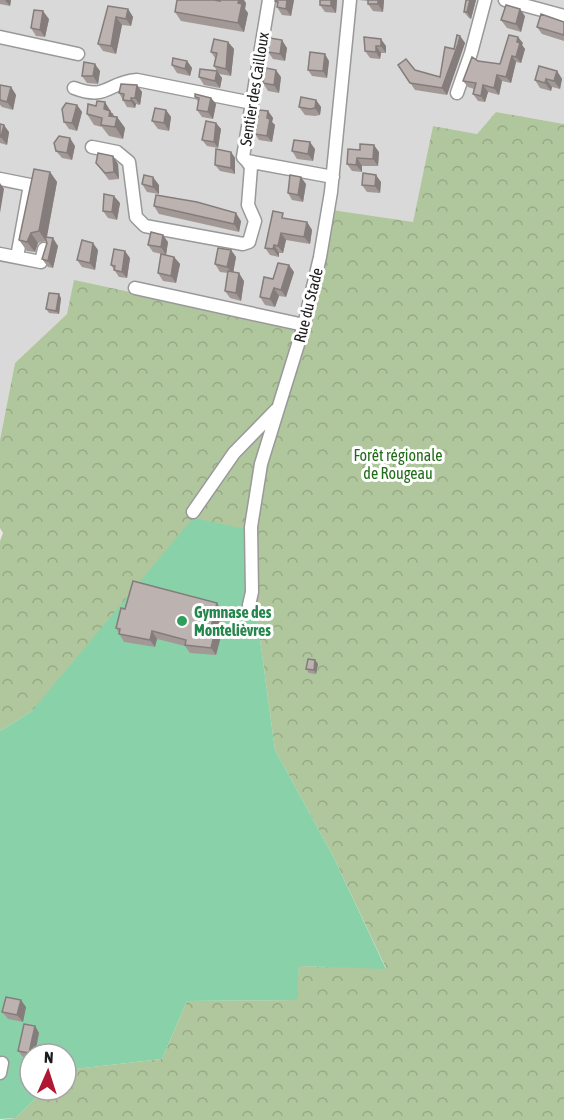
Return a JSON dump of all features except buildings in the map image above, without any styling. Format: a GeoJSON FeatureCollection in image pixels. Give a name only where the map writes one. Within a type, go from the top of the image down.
{"type":"FeatureCollection","features":[{"type":"Feature","properties":{"kind":"street","name":"Sentier des Cailloux"},"geometry":{"type":"LineString","coordinates":[[269,0],[243,157],[247,161],[333,177]]}},
{"type":"Feature","properties":{"kind":"street","name":"Rue du Stade"},"geometry":{"type":"LineString","coordinates":[[249,605],[252,592],[253,512],[261,464],[304,325],[320,257],[333,177],[350,0]]}},
{"type":"Feature","properties":{"kind":"street"},"geometry":{"type":"LineString","coordinates":[[457,93],[471,53],[485,0]]}},
{"type":"Feature","properties":{"kind":"street"},"geometry":{"type":"LineString","coordinates":[[505,0],[564,16]]}},
{"type":"Feature","properties":{"kind":"street"},"geometry":{"type":"LineString","coordinates":[[0,36],[78,54]]}},
{"type":"Feature","properties":{"kind":"street"},"geometry":{"type":"LineString","coordinates":[[74,88],[89,94],[99,94],[125,81],[137,80],[252,104]]}},
{"type":"Feature","properties":{"kind":"street"},"geometry":{"type":"LineString","coordinates":[[92,147],[117,152],[129,162],[139,223],[243,244],[249,242],[255,228],[255,221],[248,205],[251,167],[247,161]]}},
{"type":"Feature","properties":{"kind":"street"},"geometry":{"type":"LineString","coordinates":[[0,179],[30,185],[17,257]]}},
{"type":"Feature","properties":{"kind":"street"},"geometry":{"type":"LineString","coordinates":[[0,254],[41,262],[44,249]]}},
{"type":"Feature","properties":{"kind":"street"},"geometry":{"type":"LineString","coordinates":[[135,288],[304,325]]}},
{"type":"Feature","properties":{"kind":"street"},"geometry":{"type":"LineString","coordinates":[[193,512],[234,453],[279,406]]}},
{"type":"Feature","properties":{"kind":"shaded area"},"geometry":{"type":"Polygon","coordinates":[[[0,0],[564,0],[564,124],[496,112],[477,134],[433,126],[413,223],[303,329],[67,314],[15,363],[0,440],[0,0]]]}},
{"type":"Feature","properties":{"kind":"green space","name":"Forêt régionale de Rougeau"},"geometry":{"type":"Polygon","coordinates":[[[496,112],[564,124],[564,1120],[0,1120],[16,1118],[32,1102],[78,1102],[78,1069],[162,1059],[187,1001],[296,1000],[299,966],[386,968],[332,854],[275,750],[245,529],[32,711],[0,731],[0,541],[3,533],[0,528],[0,440],[15,363],[67,314],[74,280],[302,329],[332,210],[413,222],[433,126],[477,134],[496,112]]]}},
{"type":"Feature","properties":{"kind":"green space"},"geometry":{"type":"Polygon","coordinates":[[[193,518],[245,529],[275,750],[332,854],[386,969],[299,966],[297,1000],[187,1001],[162,1059],[78,1069],[78,1042],[18,1042],[18,1102],[32,1102],[16,1118],[0,1119],[0,731],[32,711],[193,518]]]}},
{"type":"Feature","properties":{"kind":"place","name":"Gymnase des Montelièvres"},"geometry":{"type":"Point","coordinates":[182,621]}}]}
